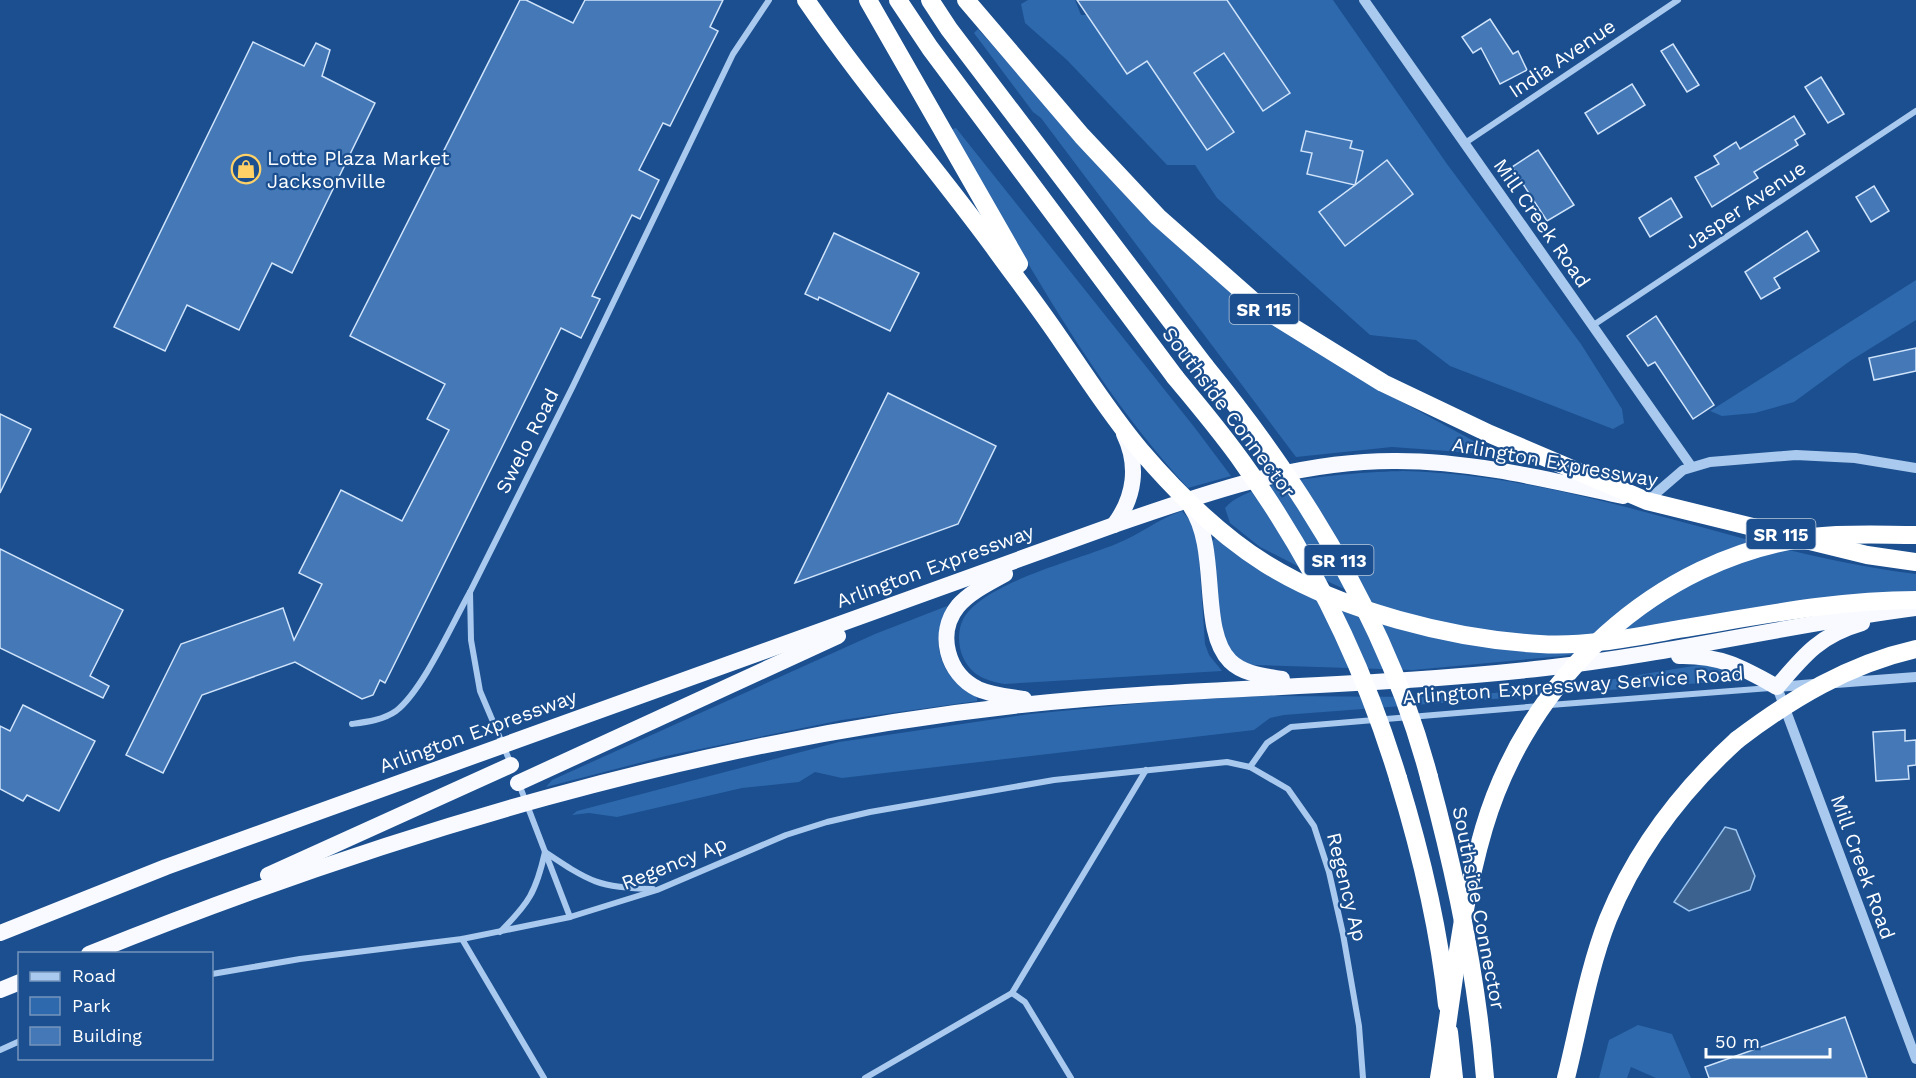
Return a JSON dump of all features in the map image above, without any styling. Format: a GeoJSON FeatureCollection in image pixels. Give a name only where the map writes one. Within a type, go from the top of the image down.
{"type":"FeatureCollection","features":[{"type":"Feature","properties":{"kind":"highway"},"geometry":{"type":"LineString","coordinates":[[806,0],[859,73],[943,178],[1060,338],[1116,420],[1186,500],[1223,532],[1267,564],[1332,596],[1402,621],[1456,634],[1542,644],[1574,644],[1838,604],[1916,600]]}},
{"type":"Feature","properties":{"kind":"highway"},"geometry":{"type":"LineString","coordinates":[[868,0],[1060,338]]}},
{"type":"Feature","properties":{"kind":"highway","name":"Southside Connector"},"geometry":{"type":"LineString","coordinates":[[898,0],[951,76],[1242,462],[1276,512],[1332,610],[1362,676],[1398,778],[1424,866],[1441,949],[1454,1078]]}},
{"type":"Feature","properties":{"kind":"highway","name":"Southside Connector"},"geometry":{"type":"LineString","coordinates":[[930,0],[949,29],[1264,441],[1330,543],[1394,673],[1429,777],[1452,861],[1468,948],[1485,1078]]}},
{"type":"Feature","properties":{"kind":"highway","name":"SR 115"},"geometry":{"type":"LineString","coordinates":[[966,0],[1082,136],[1158,217],[1260,307],[1383,383],[1490,434],[1647,501]]}},
{"type":"Feature","properties":{"kind":"highway"},"geometry":{"type":"LineString","coordinates":[[1114,525],[1127,502],[1134,468],[1128,444],[1116,420]]}},
{"type":"Feature","properties":{"kind":"highway","name":"Arlington Expressway"},"geometry":{"type":"LineString","coordinates":[[0,933],[157,870],[1114,525],[1186,500],[1289,472],[1342,464],[1399,461],[1487,469],[1647,501],[1867,555],[1916,562]]}},
{"type":"Feature","properties":{"kind":"highway"},"geometry":{"type":"LineString","coordinates":[[1186,500],[1199,520],[1206,540],[1215,628],[1226,655],[1242,669],[1258,675],[1330,683]]}},
{"type":"Feature","properties":{"kind":"highway"},"geometry":{"type":"LineString","coordinates":[[1439,1078],[1466,907],[1486,820],[1521,738],[1568,672],[1609,630],[1634,610],[1669,587],[1732,558],[1812,537],[1916,535]]}},
{"type":"Feature","properties":{"kind":"highway"},"geometry":{"type":"LineString","coordinates":[[1059,701],[1007,697],[976,688],[956,670],[950,658],[946,638],[951,617],[966,598],[991,581],[1067,542]]}},
{"type":"Feature","properties":{"kind":"highway"},"geometry":{"type":"LineString","coordinates":[[518,783],[928,593]]}},
{"type":"Feature","properties":{"kind":"highway"},"geometry":{"type":"LineString","coordinates":[[1604,661],[1803,624],[1916,609]]}},
{"type":"Feature","properties":{"kind":"highway"},"geometry":{"type":"LineString","coordinates":[[94,952],[355,856],[527,804],[676,765],[770,744],[914,719],[1059,701],[1186,690],[1483,674],[1604,661],[1682,656],[1709,657],[1737,665],[1778,687],[1808,651],[1831,634],[1855,625],[1916,609]]}},
{"type":"Feature","properties":{"kind":"highway"},"geometry":{"type":"LineString","coordinates":[[1566,1078],[1608,920],[1647,841],[1674,805],[1704,770],[1737,740],[1776,710],[1829,680],[1916,650]]}},
{"type":"Feature","properties":{"kind":"highway"},"geometry":{"type":"LineString","coordinates":[[144,932],[511,765]]}},
{"type":"Feature","properties":{"kind":"highway"},"geometry":{"type":"LineString","coordinates":[[0,990],[18,983]]}},
{"type":"Feature","properties":{"kind":"street","name":"Swelo Road"},"geometry":{"type":"LineString","coordinates":[[570,917],[527,804],[480,691],[471,640],[470,592],[573,386],[733,54],[769,0]]}},
{"type":"Feature","properties":{"kind":"street","name":"Mill Creek Road"},"geometry":{"type":"LineString","coordinates":[[1365,0],[1691,466]]}},
{"type":"Feature","properties":{"kind":"street","name":"India Avenue"},"geometry":{"type":"LineString","coordinates":[[1465,143],[1678,0]]}},
{"type":"Feature","properties":{"kind":"street","name":"Jasper Avenue"},"geometry":{"type":"LineString","coordinates":[[1592,326],[1916,111]]}},
{"type":"Feature","properties":{"kind":"street"},"geometry":{"type":"LineString","coordinates":[[1647,501],[1675,475],[1691,466],[1796,455],[1856,458],[1916,468]]}},
{"type":"Feature","properties":{"kind":"street"},"geometry":{"type":"LineString","coordinates":[[352,724],[378,720],[396,711],[413,693],[470,592]]}},
{"type":"Feature","properties":{"kind":"street","name":"Arlington Expressway Service Road"},"geometry":{"type":"LineString","coordinates":[[1250,767],[1267,743],[1291,727],[1916,677]]}},
{"type":"Feature","properties":{"kind":"street","name":"Mill Creek Road"},"geometry":{"type":"LineString","coordinates":[[1778,687],[1916,1059]]}},
{"type":"Feature","properties":{"kind":"street","name":"Regency Ap"},"geometry":{"type":"LineString","coordinates":[[213,974],[300,959],[500,933],[570,917],[657,890],[786,835],[827,822],[980,792],[1213,762],[1250,767],[1288,789],[1314,826],[1329,872],[1343,934],[1359,1026],[1363,1078]]}},
{"type":"Feature","properties":{"kind":"street"},"geometry":{"type":"LineString","coordinates":[[865,1078],[1012,993],[1146,770]]}},
{"type":"Feature","properties":{"kind":"street"},"geometry":{"type":"LineString","coordinates":[[500,933],[524,908],[538,885],[545,852],[596,884],[617,889],[657,890]]}},
{"type":"Feature","properties":{"kind":"street"},"geometry":{"type":"LineString","coordinates":[[462,939],[544,1078]]}},
{"type":"Feature","properties":{"kind":"street"},"geometry":{"type":"LineString","coordinates":[[1012,993],[1025,1002],[1071,1078]]}},
{"type":"Feature","properties":{"kind":"street"},"geometry":{"type":"LineString","coordinates":[[0,1050],[18,1042]]}},
{"type":"Feature","properties":{"kind":"green space"},"geometry":{"type":"Polygon","coordinates":[[[1028,0],[1075,0],[1081,15],[1104,15],[1102,0],[1333,0],[1447,164],[1581,344],[1622,409],[1624,423],[1613,429],[1450,366],[1416,340],[1370,335],[1217,198],[1195,165],[1167,165],[1067,60],[1025,23],[1021,4],[1028,0]]]}},
{"type":"Feature","properties":{"kind":"green space"},"geometry":{"type":"Polygon","coordinates":[[[978,29],[1119,187],[1360,379],[1492,451],[1490,454],[1392,447],[1296,457],[1041,118],[1033,112],[974,33],[978,29]]]}},
{"type":"Feature","properties":{"kind":"green space"},"geometry":{"type":"Polygon","coordinates":[[[956,128],[1231,476],[1188,488],[1153,447],[1089,361],[1060,315],[950,130],[956,128]]]}},
{"type":"Feature","properties":{"kind":"green space"},"geometry":{"type":"Polygon","coordinates":[[[1916,280],[1916,320],[1850,361],[1794,402],[1755,413],[1722,416],[1710,411],[1916,280]]]}},
{"type":"Feature","properties":{"kind":"green space"},"geometry":{"type":"Polygon","coordinates":[[[1403,471],[1469,476],[1533,486],[1597,500],[1787,550],[1851,564],[1916,574],[1916,592],[1572,637],[1505,634],[1423,619],[1382,606],[1260,547],[1230,523],[1225,508],[1238,498],[1281,483],[1336,475],[1403,471]]]}},
{"type":"Feature","properties":{"kind":"green space"},"geometry":{"type":"Polygon","coordinates":[[[1182,511],[1197,529],[1205,644],[1209,655],[1222,671],[1005,684],[985,679],[969,668],[960,650],[959,632],[965,616],[981,601],[1016,581],[1116,544],[1182,511]]]}},
{"type":"Feature","properties":{"kind":"green space"},"geometry":{"type":"Polygon","coordinates":[[[1215,538],[1335,607],[1365,620],[1433,637],[1663,640],[1562,656],[1413,670],[1254,665],[1232,654],[1223,635],[1216,595],[1212,541],[1215,538]]]}},
{"type":"Feature","properties":{"kind":"green space"},"geometry":{"type":"Polygon","coordinates":[[[947,606],[940,626],[938,644],[940,654],[953,680],[977,697],[977,701],[842,720],[666,756],[546,787],[552,780],[875,634],[947,606]]]}},
{"type":"Feature","properties":{"kind":"green space"},"geometry":{"type":"Polygon","coordinates":[[[1705,664],[1716,665],[1739,676],[1741,680],[1284,715],[1270,718],[1254,730],[842,778],[815,772],[799,782],[742,788],[617,817],[589,813],[572,815],[577,811],[839,742],[1030,714],[1165,701],[1263,696],[1425,697],[1494,693],[1614,679],[1705,664]]]}},
{"type":"Feature","properties":{"kind":"green space"},"geometry":{"type":"Polygon","coordinates":[[[1638,1025],[1672,1034],[1691,1078],[1656,1078],[1631,1067],[1627,1078],[1599,1078],[1609,1040],[1638,1025]]]}},
{"type":"Feature","properties":{"kind":"shaded area"},"geometry":{"type":"Polygon","coordinates":[[[1725,827],[1736,830],[1755,876],[1750,890],[1689,911],[1674,902],[1725,827]]]}},
{"type":"Feature","properties":{"kind":"building"},"geometry":{"type":"Polygon","coordinates":[[[520,0],[526,0],[573,23],[585,0],[723,0],[710,27],[718,31],[670,126],[663,123],[639,170],[659,180],[640,219],[632,215],[592,296],[600,299],[581,338],[561,328],[385,683],[380,680],[373,695],[362,699],[295,662],[202,695],[163,773],[126,755],[181,644],[283,608],[294,640],[322,584],[299,573],[341,490],[402,521],[449,430],[427,419],[445,384],[350,336],[520,0]]]}},
{"type":"Feature","properties":{"kind":"building"},"geometry":{"type":"Polygon","coordinates":[[[1077,0],[1227,0],[1290,93],[1263,111],[1224,53],[1194,73],[1234,132],[1207,150],[1147,61],[1127,74],[1077,0]]]}},
{"type":"Feature","properties":{"kind":"building"},"geometry":{"type":"Polygon","coordinates":[[[1490,19],[1513,54],[1518,51],[1527,70],[1500,84],[1481,48],[1473,53],[1462,37],[1490,19]]]}},
{"type":"Feature","properties":{"kind":"building"},"geometry":{"type":"Polygon","coordinates":[[[253,42],[304,66],[316,43],[330,50],[322,76],[375,103],[292,273],[272,263],[239,330],[187,305],[165,351],[114,327],[253,42]]]}},
{"type":"Feature","properties":{"kind":"building"},"geometry":{"type":"Polygon","coordinates":[[[1673,44],[1699,85],[1687,92],[1661,51],[1673,44]]]}},
{"type":"Feature","properties":{"kind":"building"},"geometry":{"type":"Polygon","coordinates":[[[1821,77],[1844,114],[1828,123],[1805,87],[1821,77]]]}},
{"type":"Feature","properties":{"kind":"building"},"geometry":{"type":"Polygon","coordinates":[[[1632,84],[1645,105],[1598,134],[1585,113],[1632,84]]]}},
{"type":"Feature","properties":{"kind":"building"},"geometry":{"type":"Polygon","coordinates":[[[1794,116],[1805,134],[1795,140],[1798,145],[1754,172],[1758,178],[1712,207],[1695,177],[1719,164],[1714,156],[1736,142],[1740,149],[1794,116]]]}},
{"type":"Feature","properties":{"kind":"building"},"geometry":{"type":"Polygon","coordinates":[[[1306,131],[1352,141],[1350,148],[1363,151],[1355,185],[1307,174],[1312,153],[1301,151],[1306,131]]]}},
{"type":"Feature","properties":{"kind":"building"},"geometry":{"type":"Polygon","coordinates":[[[1538,150],[1574,205],[1547,221],[1512,167],[1538,150]]]}},
{"type":"Feature","properties":{"kind":"building"},"geometry":{"type":"Polygon","coordinates":[[[1387,160],[1413,194],[1345,246],[1319,212],[1387,160]]]}},
{"type":"Feature","properties":{"kind":"building"},"geometry":{"type":"Polygon","coordinates":[[[1874,186],[1889,211],[1871,222],[1856,197],[1874,186]]]}},
{"type":"Feature","properties":{"kind":"building"},"geometry":{"type":"Polygon","coordinates":[[[1671,198],[1682,217],[1650,237],[1639,218],[1671,198]]]}},
{"type":"Feature","properties":{"kind":"building"},"geometry":{"type":"Polygon","coordinates":[[[1807,231],[1819,251],[1774,278],[1780,288],[1761,299],[1745,272],[1807,231]]]}},
{"type":"Feature","properties":{"kind":"building"},"geometry":{"type":"Polygon","coordinates":[[[834,233],[919,273],[890,331],[819,297],[818,300],[805,294],[834,233]]]}},
{"type":"Feature","properties":{"kind":"building"},"geometry":{"type":"Polygon","coordinates":[[[1656,316],[1714,405],[1693,419],[1655,362],[1648,366],[1627,336],[1656,316]]]}},
{"type":"Feature","properties":{"kind":"building"},"geometry":{"type":"Polygon","coordinates":[[[1916,348],[1916,371],[1874,380],[1869,358],[1916,348]]]}},
{"type":"Feature","properties":{"kind":"building"},"geometry":{"type":"Polygon","coordinates":[[[888,393],[996,446],[958,524],[795,583],[888,393]]]}},
{"type":"Feature","properties":{"kind":"building"},"geometry":{"type":"Polygon","coordinates":[[[0,414],[31,429],[0,493],[0,414]]]}},
{"type":"Feature","properties":{"kind":"building"},"geometry":{"type":"Polygon","coordinates":[[[0,549],[123,610],[90,676],[109,686],[103,698],[0,648],[0,549]]]}},
{"type":"Feature","properties":{"kind":"building"},"geometry":{"type":"Polygon","coordinates":[[[23,705],[95,741],[59,811],[27,795],[23,801],[0,789],[0,726],[10,731],[23,705]]]}},
{"type":"Feature","properties":{"kind":"building"},"geometry":{"type":"Polygon","coordinates":[[[1905,730],[1905,741],[1916,740],[1916,765],[1908,766],[1909,779],[1876,781],[1873,732],[1905,730]]]}},
{"type":"Feature","properties":{"kind":"building"},"geometry":{"type":"Polygon","coordinates":[[[1845,1017],[1867,1078],[1709,1078],[1705,1067],[1845,1017]]]}},
{"type":"Feature","properties":{"kind":"place","name":"Lotte Plaza Market Jacksonville"},"geometry":{"type":"Point","coordinates":[246,169]}}]}
